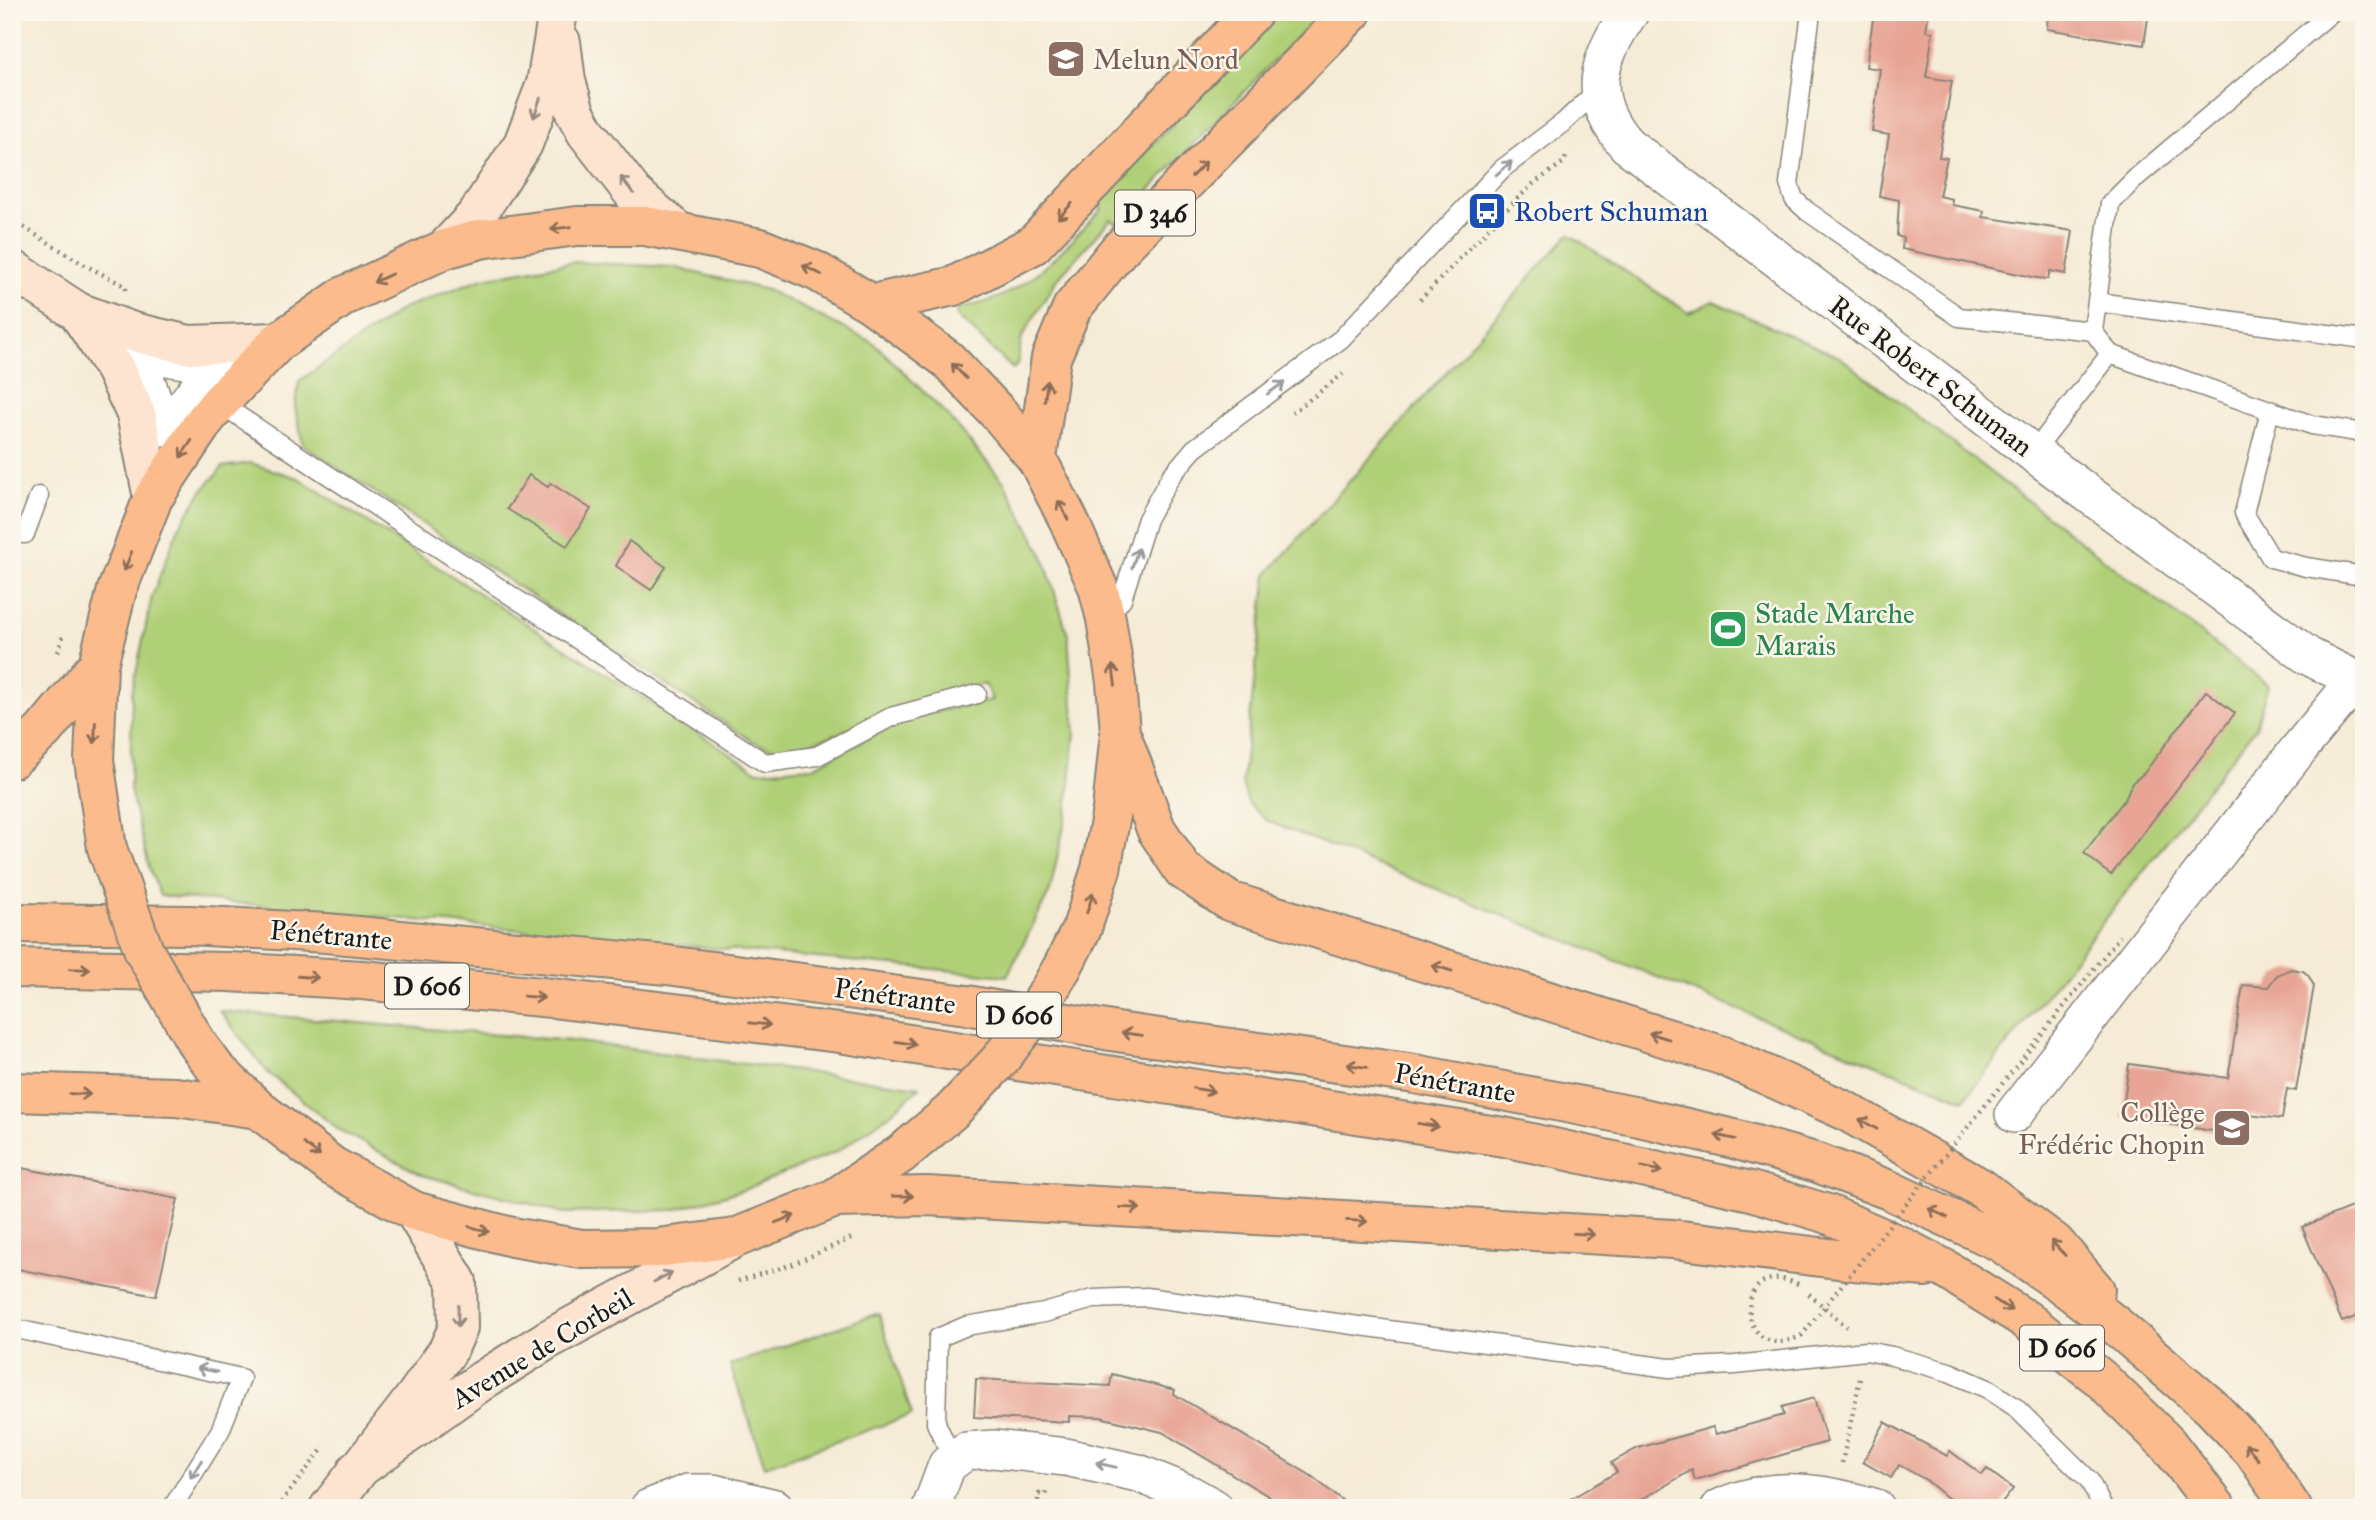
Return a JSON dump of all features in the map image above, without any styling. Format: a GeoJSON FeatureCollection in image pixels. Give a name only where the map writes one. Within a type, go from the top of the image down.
{"type":"FeatureCollection","features":[{"type":"Feature","properties":{"kind":"main road","name":"D 346"},"geometry":{"type":"LineString","coordinates":[[872,304],[954,286],[1033,245],[1253,12]]}},
{"type":"Feature","properties":{"kind":"main road","name":"D 346"},"geometry":{"type":"LineString","coordinates":[[1037,459],[1051,358],[1072,308],[1118,251],[1352,12]]}},
{"type":"Feature","properties":{"kind":"main road"},"geometry":{"type":"LineString","coordinates":[[557,15],[566,81],[575,112],[586,132],[634,194],[677,231]]}},
{"type":"Feature","properties":{"kind":"main road"},"geometry":{"type":"LineString","coordinates":[[445,249],[476,216],[523,144],[545,84],[557,15]]}},
{"type":"Feature","properties":{"kind":"main road"},"geometry":{"type":"LineString","coordinates":[[576,226],[645,226],[677,231],[760,248],[816,271],[872,304],[948,360],[1037,459],[1069,521],[1098,587],[1106,619],[1120,732],[1112,810],[1101,869],[1082,928],[1037,1011],[999,1060],[952,1111],[901,1154],[835,1198],[735,1238],[657,1248],[582,1249],[512,1237],[414,1211],[332,1166],[258,1109],[216,1069],[196,1042],[144,951],[107,848],[94,760],[98,664],[117,590],[153,498],[205,420],[278,342],[344,296],[445,249],[480,239],[576,226]]}},
{"type":"Feature","properties":{"kind":"main road"},"geometry":{"type":"LineString","coordinates":[[12,269],[78,312],[133,331],[190,345],[278,342]]}},
{"type":"Feature","properties":{"kind":"main road"},"geometry":{"type":"LineString","coordinates":[[78,312],[114,369],[136,414],[153,498]]}},
{"type":"Feature","properties":{"kind":"main road"},"geometry":{"type":"LineString","coordinates":[[12,759],[43,731],[98,664]]}},
{"type":"Feature","properties":{"kind":"main road"},"geometry":{"type":"LineString","coordinates":[[1120,732],[1156,829],[1183,870],[1229,901],[1724,1056],[1844,1110],[1981,1188],[2055,1243],[2150,1356]]}},
{"type":"Feature","properties":{"kind":"main road","name":"Pénétrante"},"geometry":{"type":"LineString","coordinates":[[12,923],[190,925],[326,933],[667,965],[967,1005],[1116,1032],[1415,1074],[1652,1120],[1734,1139],[1818,1163],[1889,1190],[2000,1242],[2115,1324],[2150,1356]]}},
{"type":"Feature","properties":{"kind":"main road","name":"Pénétrante"},"geometry":{"type":"LineString","coordinates":[[12,968],[243,972],[539,997],[839,1033],[1101,1073],[1504,1137],[1751,1191],[1828,1214],[1901,1245],[1945,1269]]}},
{"type":"Feature","properties":{"kind":"main road"},"geometry":{"type":"LineString","coordinates":[[12,1092],[176,1097],[258,1109]]}},
{"type":"Feature","properties":{"kind":"main road"},"geometry":{"type":"LineString","coordinates":[[835,1198],[927,1196],[1673,1239],[1945,1269]]}},
{"type":"Feature","properties":{"kind":"main road","name":"Avenue de Corbeil"},"geometry":{"type":"LineString","coordinates":[[329,1508],[448,1350],[458,1328],[457,1282],[414,1211]]}},
{"type":"Feature","properties":{"kind":"main road","name":"Avenue de Corbeil"},"geometry":{"type":"LineString","coordinates":[[357,1470],[483,1380],[536,1347],[735,1238]]}},
{"type":"Feature","properties":{"kind":"main road","name":"D 606"},"geometry":{"type":"LineString","coordinates":[[1945,1269],[2025,1319],[2100,1378],[2166,1443],[2217,1508]]}},
{"type":"Feature","properties":{"kind":"main road","name":"D 606"},"geometry":{"type":"LineString","coordinates":[[2150,1356],[2211,1407],[2253,1451],[2292,1508]]}},
{"type":"Feature","properties":{"kind":"street","name":"Rue Robert Schuman"},"geometry":{"type":"LineString","coordinates":[[1630,12],[1613,36],[1603,58],[1599,80],[1611,124],[1627,145],[2033,453],[2308,656],[2357,679]]}},
{"type":"Feature","properties":{"kind":"street"},"geometry":{"type":"LineString","coordinates":[[2014,1114],[2298,750],[2357,679]]}},
{"type":"Feature","properties":{"kind":"street"},"geometry":{"type":"LineString","coordinates":[[931,1508],[950,1462],[965,1451],[994,1449],[1051,1455],[1138,1472],[1151,1494],[1214,1508]]}},
{"type":"Feature","properties":{"kind":"street"},"geometry":{"type":"LineString","coordinates":[[1720,1508],[1758,1495],[1788,1492],[1876,1508]]}},
{"type":"Feature","properties":{"kind":"street"},"geometry":{"type":"LineString","coordinates":[[649,1508],[688,1493],[713,1493],[775,1508]]}},
{"type":"Feature","properties":{"kind":"lane"},"geometry":{"type":"LineString","coordinates":[[1811,12],[1788,184],[1794,199],[1807,211],[1959,317],[2093,331]]}},
{"type":"Feature","properties":{"kind":"lane"},"geometry":{"type":"LineString","coordinates":[[2332,12],[2138,176],[2110,204],[2093,331],[2110,354],[2312,425],[2364,433]]}},
{"type":"Feature","properties":{"kind":"lane"},"geometry":{"type":"LineString","coordinates":[[1106,619],[1122,599],[1147,519],[1171,475],[1194,449],[1341,339],[1502,169],[1564,122],[1600,88]]}},
{"type":"Feature","properties":{"kind":"lane"},"geometry":{"type":"LineString","coordinates":[[2097,302],[2364,339]]}},
{"type":"Feature","properties":{"kind":"lane"},"geometry":{"type":"LineString","coordinates":[[2033,453],[2110,354]]}},
{"type":"Feature","properties":{"kind":"lane"},"geometry":{"type":"LineString","coordinates":[[219,403],[765,763],[817,756],[891,717],[977,694]]}},
{"type":"Feature","properties":{"kind":"lane"},"geometry":{"type":"LineString","coordinates":[[2270,411],[2244,513],[2271,558],[2306,567],[2364,576]]}},
{"type":"Feature","properties":{"kind":"lane"},"geometry":{"type":"LineString","coordinates":[[12,533],[25,534],[39,495]]}},
{"type":"Feature","properties":{"kind":"lane"},"geometry":{"type":"LineString","coordinates":[[950,1462],[936,1423],[938,1338],[966,1326],[1044,1313],[1093,1299],[1146,1297],[1668,1368],[1735,1365],[1866,1351],[1892,1356],[1962,1378],[1988,1389],[2015,1407],[2089,1480],[2103,1508]]}},
{"type":"Feature","properties":{"kind":"lane"},"geometry":{"type":"LineString","coordinates":[[12,1328],[241,1378],[220,1431],[172,1508]]}},
{"type":"Feature","properties":{"kind":"path"},"geometry":{"type":"LineString","coordinates":[[79,12],[85,16],[121,16],[126,12]]}},
{"type":"Feature","properties":{"kind":"path"},"geometry":{"type":"LineString","coordinates":[[12,220],[83,264],[125,286],[129,299]]}},
{"type":"Feature","properties":{"kind":"path"},"geometry":{"type":"LineString","coordinates":[[57,653],[67,627]]}},
{"type":"Feature","properties":{"kind":"path"},"geometry":{"type":"LineString","coordinates":[[1798,1284],[1777,1278],[1763,1282],[1755,1290],[1748,1315],[1751,1326],[1762,1335],[1780,1342],[1789,1342],[1802,1335],[2120,936]]}},
{"type":"Feature","properties":{"kind":"path"},"geometry":{"type":"LineString","coordinates":[[277,1508],[330,1441]]}},
{"type":"Feature","properties":{"kind":"green space"},"geometry":{"type":"Polygon","coordinates":[[[1281,12],[1321,12],[1117,224],[1111,219],[1057,279],[1022,337],[1017,365],[1013,369],[956,315],[958,309],[1003,295],[1047,265],[1102,209],[1096,203],[1281,12]]]}},
{"type":"Feature","properties":{"kind":"green space","name":"Stade Marche Marais"},"geometry":{"type":"Polygon","coordinates":[[[1569,234],[1689,313],[1713,301],[1840,357],[2268,685],[2256,727],[1964,1100],[1267,821],[1248,803],[1242,784],[1267,574],[1569,234]]]}},
{"type":"Feature","properties":{"kind":"green space"},"geometry":{"type":"Polygon","coordinates":[[[572,262],[672,267],[767,290],[874,343],[947,415],[1004,482],[1043,555],[1068,635],[1075,733],[1067,812],[1050,891],[1007,976],[160,896],[149,867],[130,790],[132,692],[152,596],[178,529],[201,492],[223,467],[250,463],[298,478],[758,771],[813,767],[919,715],[992,700],[985,684],[880,715],[829,737],[781,752],[752,741],[303,445],[295,407],[299,381],[404,308],[483,278],[572,262]]]}},
{"type":"Feature","properties":{"kind":"green space"},"geometry":{"type":"Polygon","coordinates":[[[220,1011],[571,1041],[920,1087],[890,1114],[838,1151],[746,1189],[674,1210],[564,1213],[422,1175],[339,1130],[267,1072],[220,1011]]]}},
{"type":"Feature","properties":{"kind":"green space"},"geometry":{"type":"Polygon","coordinates":[[[879,1314],[912,1415],[765,1466],[730,1365],[879,1314]]]}},
{"type":"Feature","properties":{"kind":"building"},"geometry":{"type":"Polygon","coordinates":[[[1874,12],[1929,12],[1926,31],[1933,32],[1926,77],[1952,81],[1939,157],[1947,158],[1939,196],[1952,199],[1952,205],[1984,211],[1983,217],[2073,231],[2066,274],[2050,271],[2048,279],[2037,278],[1902,249],[1903,238],[1897,236],[1899,200],[1879,196],[1889,135],[1872,132],[1880,69],[1866,67],[1874,12]]]}},
{"type":"Feature","properties":{"kind":"building"},"geometry":{"type":"Polygon","coordinates":[[[2048,12],[2149,12],[2144,45],[2047,29],[2048,12]]]}},
{"type":"Feature","properties":{"kind":"building"},"geometry":{"type":"Polygon","coordinates":[[[529,475],[548,487],[550,483],[591,509],[567,546],[507,509],[529,475]]]}},
{"type":"Feature","properties":{"kind":"building"},"geometry":{"type":"Polygon","coordinates":[[[629,541],[666,567],[651,590],[616,566],[629,541]]]}},
{"type":"Feature","properties":{"kind":"building"},"geometry":{"type":"Polygon","coordinates":[[[2206,691],[2235,713],[2111,875],[2084,853],[2125,799],[2132,783],[2144,773],[2206,691]]]}},
{"type":"Feature","properties":{"kind":"building"},"geometry":{"type":"Polygon","coordinates":[[[2291,969],[2303,971],[2314,986],[2296,1091],[2287,1089],[2282,1119],[2249,1115],[2246,1136],[2122,1117],[2129,1064],[2228,1078],[2243,985],[2268,987],[2277,975],[2291,969]]]}},
{"type":"Feature","properties":{"kind":"building"},"geometry":{"type":"Polygon","coordinates":[[[12,1166],[178,1199],[156,1296],[12,1268],[12,1166]]]}},
{"type":"Feature","properties":{"kind":"building"},"geometry":{"type":"Polygon","coordinates":[[[2364,1202],[2364,1314],[2342,1322],[2302,1227],[2364,1202]]]}},
{"type":"Feature","properties":{"kind":"building"},"geometry":{"type":"Polygon","coordinates":[[[1112,1374],[1175,1390],[1174,1394],[1310,1475],[1352,1508],[1288,1508],[1162,1432],[1100,1417],[1069,1416],[1069,1422],[974,1417],[976,1379],[1110,1386],[1112,1374]]]}},
{"type":"Feature","properties":{"kind":"building"},"geometry":{"type":"Polygon","coordinates":[[[1814,1398],[1827,1442],[1695,1480],[1692,1470],[1627,1508],[1555,1508],[1617,1472],[1611,1463],[1638,1448],[1713,1427],[1716,1434],[1784,1415],[1782,1407],[1814,1398]]]}},
{"type":"Feature","properties":{"kind":"building"},"geometry":{"type":"Polygon","coordinates":[[[1885,1422],[1947,1456],[1950,1451],[1982,1475],[1987,1469],[2013,1489],[1998,1508],[1960,1508],[1926,1480],[1899,1465],[1891,1478],[1863,1462],[1885,1422]]]}},
{"type":"Feature","properties":{"kind":"place","name":"Melun Nord"},"geometry":{"type":"Point","coordinates":[1066,59]}},
{"type":"Feature","properties":{"kind":"place","name":"Robert Schuman"},"geometry":{"type":"Point","coordinates":[1487,211]}},
{"type":"Feature","properties":{"kind":"place","name":"Stade Marche Marais"},"geometry":{"type":"Point","coordinates":[1728,629]}},
{"type":"Feature","properties":{"kind":"place","name":"Collège Frédéric Chopin"},"geometry":{"type":"Point","coordinates":[2232,1128]}}]}
